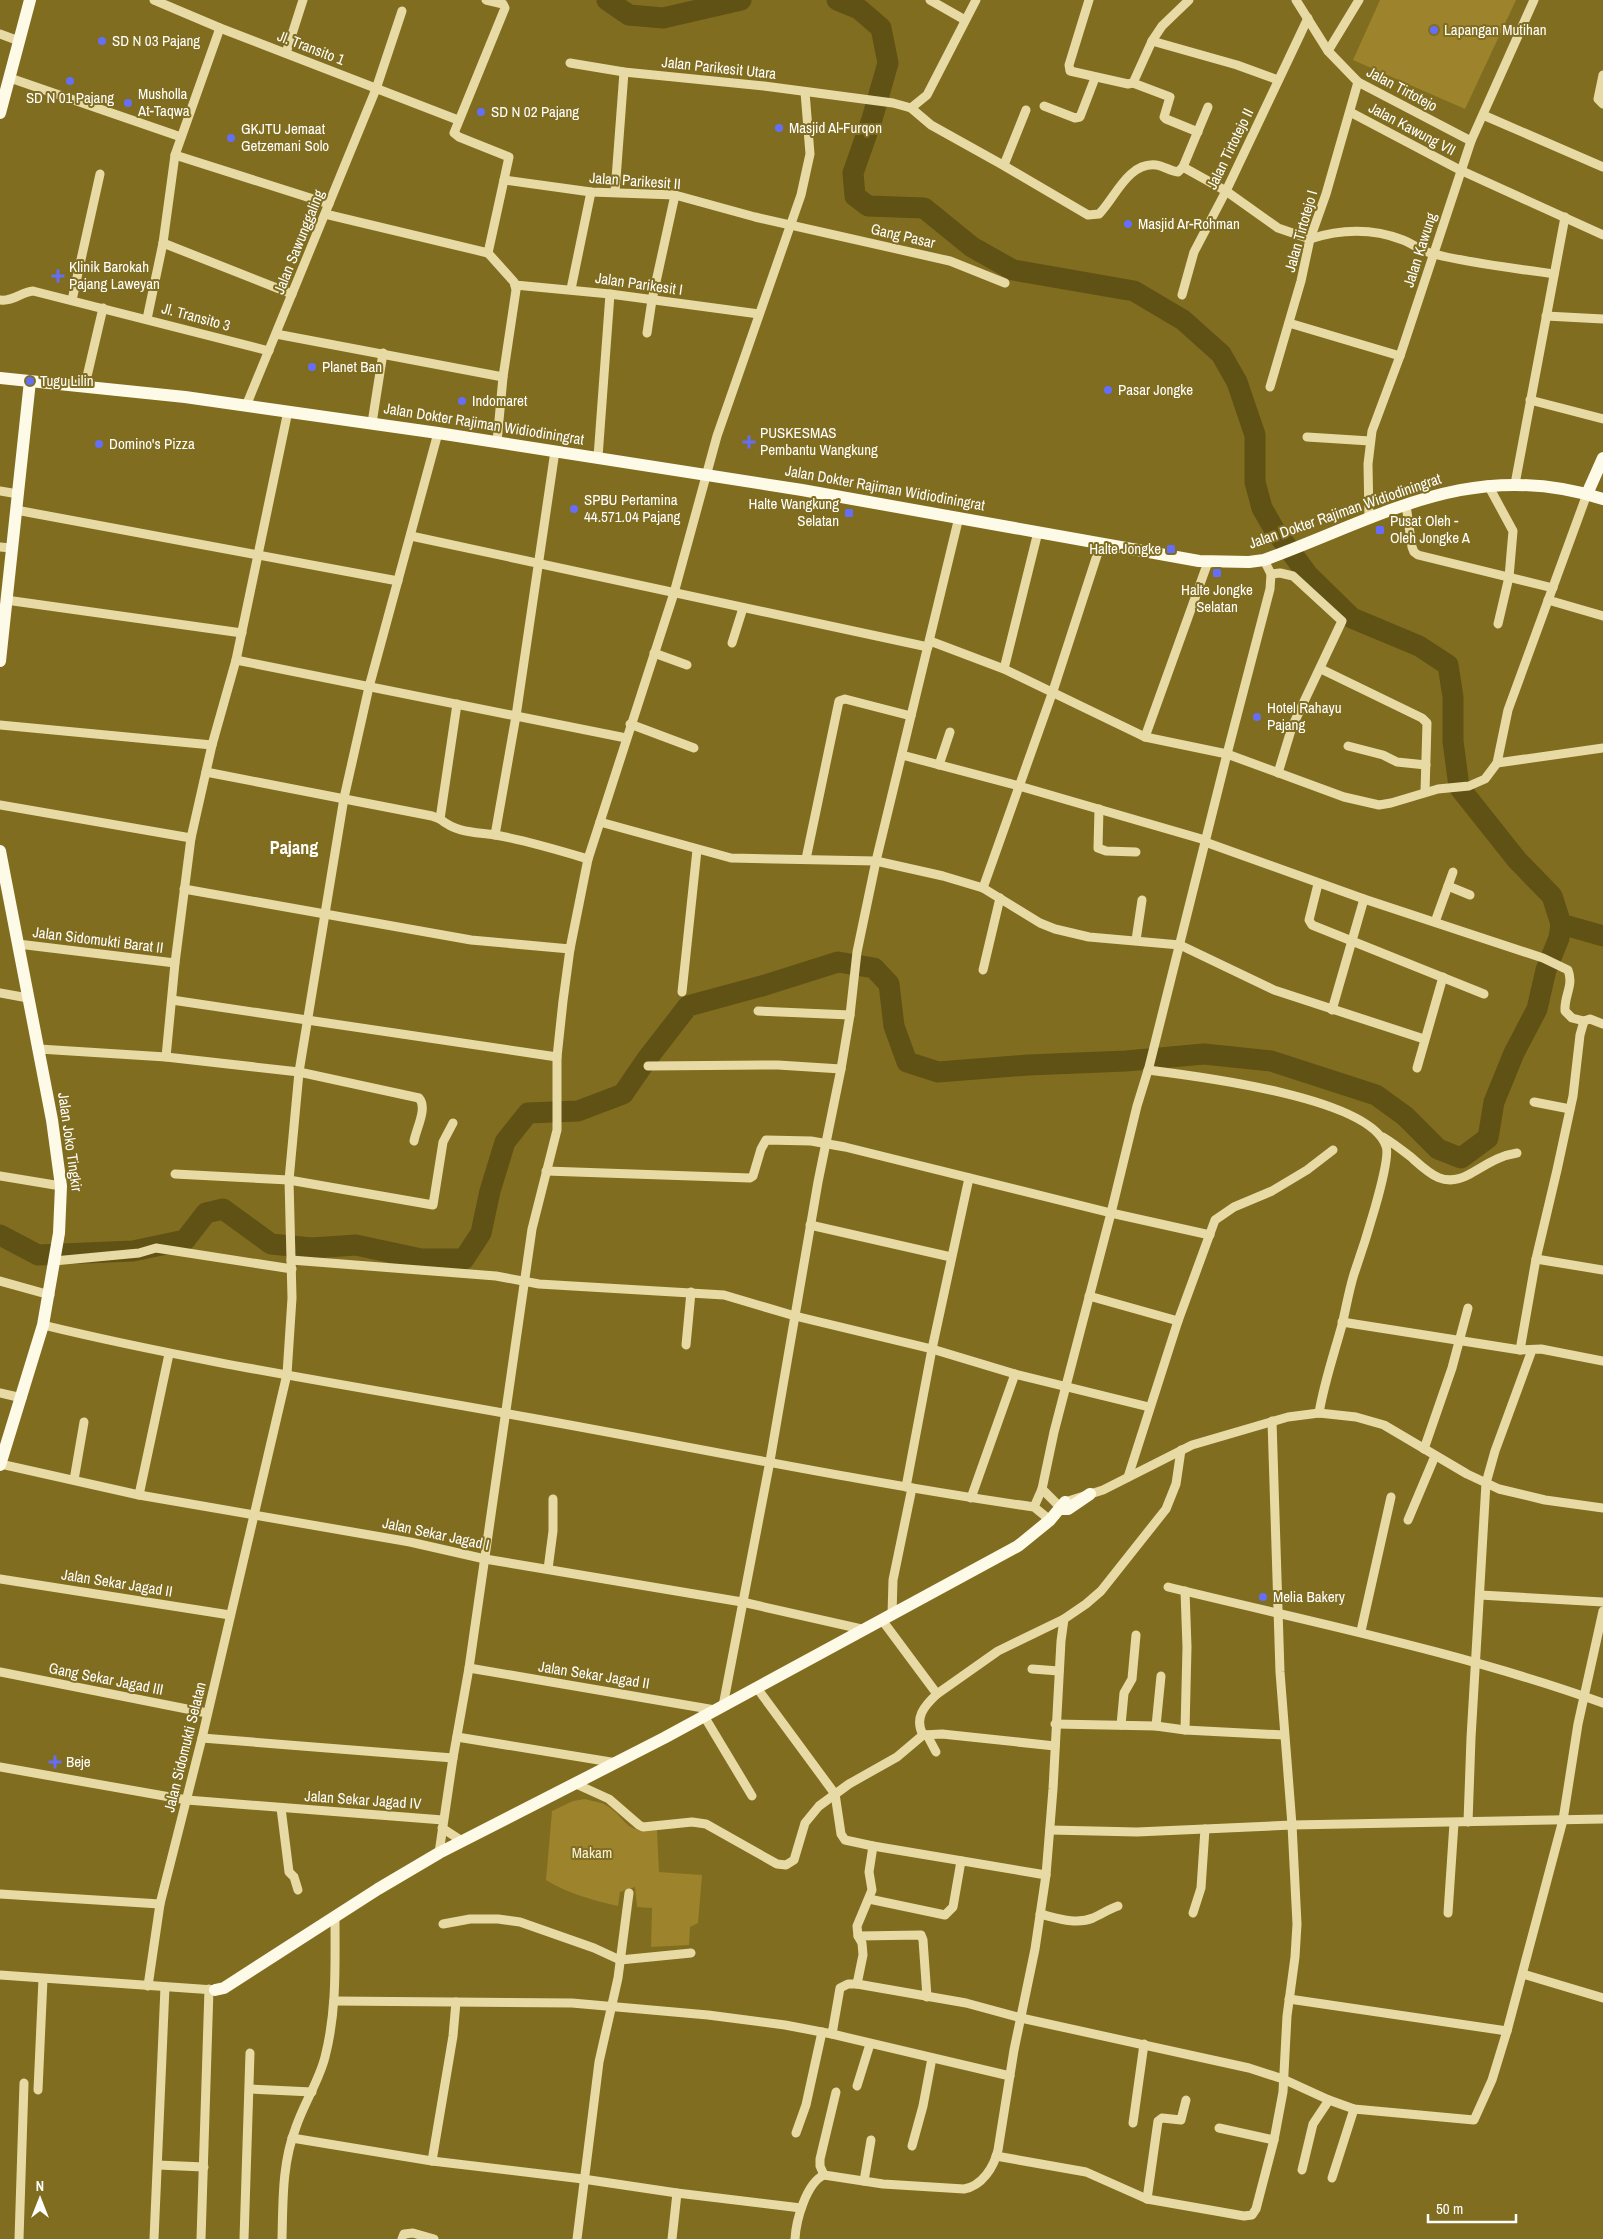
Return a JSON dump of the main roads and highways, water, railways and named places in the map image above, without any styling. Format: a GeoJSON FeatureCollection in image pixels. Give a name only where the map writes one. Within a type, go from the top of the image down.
{"type":"FeatureCollection","features":[{"type":"Feature","properties":{"kind":"main road"},"geometry":{"type":"LineString","coordinates":[[0,113],[2,98],[10,78],[30,0]]}},
{"type":"Feature","properties":{"kind":"main road","name":"Jalan Dokter Rajiman Widiodiningrat"},"geometry":{"type":"LineString","coordinates":[[0,378],[84,385],[288,411],[598,457],[959,517],[1208,562],[1249,562],[1269,558],[1406,505],[1444,493],[1488,485],[1543,485],[1603,499]]}},
{"type":"Feature","properties":{"kind":"main road"},"geometry":{"type":"LineString","coordinates":[[0,661],[6,600],[6,548],[16,510],[30,381]]}},
{"type":"Feature","properties":{"kind":"main road"},"geometry":{"type":"LineString","coordinates":[[1587,494],[1603,458]]}},
{"type":"Feature","properties":{"kind":"main road","name":"Jalan Joko Tingkir"},"geometry":{"type":"LineString","coordinates":[[0,850],[5,897],[18,944],[39,1049],[62,1186],[59,1233],[50,1295],[22,1398],[0,1464]]}},
{"type":"Feature","properties":{"kind":"main road"},"geometry":{"type":"LineString","coordinates":[[212,1990],[224,1988],[439,1853],[617,1763],[866,1630],[1018,1546],[1050,1520],[1064,1505],[1068,1508],[1090,1494]]}},
{"type":"Feature","properties":{"kind":"waterway"},"geometry":{"type":"LineString","coordinates":[[607,0],[629,15],[663,18],[741,0]]}},
{"type":"Feature","properties":{"kind":"waterway"},"geometry":{"type":"LineString","coordinates":[[837,0],[859,9],[881,28],[888,63],[872,119],[853,173],[855,196],[868,206],[924,208],[972,247],[1013,270],[1134,291],[1183,320],[1221,354],[1237,382],[1255,435],[1255,482],[1262,508],[1274,529],[1308,575],[1352,618],[1419,646],[1448,665],[1453,697],[1453,741],[1459,787],[1517,860],[1552,896],[1561,924],[1603,936]]}},
{"type":"Feature","properties":{"kind":"waterway"},"geometry":{"type":"LineString","coordinates":[[0,1235],[38,1255],[133,1251],[185,1240],[206,1213],[223,1209],[271,1244],[312,1248],[356,1245],[421,1259],[464,1259],[481,1233],[490,1191],[505,1142],[528,1113],[578,1111],[623,1094],[688,1006],[762,986],[838,962],[874,968],[889,984],[894,1026],[907,1062],[938,1072],[1028,1065],[1126,1061],[1204,1054],[1271,1061],[1376,1095],[1405,1116],[1438,1149],[1461,1158],[1488,1138],[1494,1102],[1514,1053],[1537,1009],[1546,970],[1559,938],[1561,924]]}},
{"type":"Feature","properties":{"kind":"place","name":"Lapangan Mutihan"},"geometry":{"type":"Point","coordinates":[1434,30]}},
{"type":"Feature","properties":{"kind":"place","name":"SD N 03 Pajang"},"geometry":{"type":"Point","coordinates":[102,41]}},
{"type":"Feature","properties":{"kind":"place","name":"SD N 01 Pajang"},"geometry":{"type":"Point","coordinates":[70,81]}},
{"type":"Feature","properties":{"kind":"place","name":"Musholla At-Taqwa"},"geometry":{"type":"Point","coordinates":[128,103]}},
{"type":"Feature","properties":{"kind":"place","name":"SD N 02 Pajang"},"geometry":{"type":"Point","coordinates":[481,112]}},
{"type":"Feature","properties":{"kind":"place","name":"Masjid Al-Furqon"},"geometry":{"type":"Point","coordinates":[779,128]}},
{"type":"Feature","properties":{"kind":"place","name":"GKJTU Jemaat Getzemani Solo"},"geometry":{"type":"Point","coordinates":[231,138]}},
{"type":"Feature","properties":{"kind":"place","name":"Masjid Ar-Rohman"},"geometry":{"type":"Point","coordinates":[1128,224]}},
{"type":"Feature","properties":{"kind":"place","name":"Klinik Barokah Pajang Laweyan"},"geometry":{"type":"Point","coordinates":[58,276]}},
{"type":"Feature","properties":{"kind":"place","name":"Planet Ban"},"geometry":{"type":"Point","coordinates":[312,367]}},
{"type":"Feature","properties":{"kind":"place","name":"Tugu Lilin"},"geometry":{"type":"Point","coordinates":[30,381]}},
{"type":"Feature","properties":{"kind":"place","name":"Pasar Jongke"},"geometry":{"type":"Point","coordinates":[1108,390]}},
{"type":"Feature","properties":{"kind":"place","name":"Indomaret"},"geometry":{"type":"Point","coordinates":[462,401]}},
{"type":"Feature","properties":{"kind":"place","name":"PUSKESMAS Pembantu Wangkung"},"geometry":{"type":"Point","coordinates":[749,442]}},
{"type":"Feature","properties":{"kind":"place","name":"Domino's Pizza"},"geometry":{"type":"Point","coordinates":[99,444]}},
{"type":"Feature","properties":{"kind":"place","name":"SPBU Pertamina 44.571.04 Pajang"},"geometry":{"type":"Point","coordinates":[574,509]}},
{"type":"Feature","properties":{"kind":"place","name":"Halte Wangkung Selatan"},"geometry":{"type":"Point","coordinates":[849,513]}},
{"type":"Feature","properties":{"kind":"place","name":"Pusat Oleh - Oleh Jongke A"},"geometry":{"type":"Point","coordinates":[1380,530]}},
{"type":"Feature","properties":{"kind":"place","name":"Halte Jongke"},"geometry":{"type":"Point","coordinates":[1171,549]}},
{"type":"Feature","properties":{"kind":"place","name":"Halte Jongke Selatan"},"geometry":{"type":"Point","coordinates":[1217,573]}},
{"type":"Feature","properties":{"kind":"place","name":"Hotel Rahayu Pajang"},"geometry":{"type":"Point","coordinates":[1257,717]}},
{"type":"Feature","properties":{"kind":"place","name":"Melia Bakery"},"geometry":{"type":"Point","coordinates":[1263,1597]}},
{"type":"Feature","properties":{"kind":"place","name":"Beje"},"geometry":{"type":"Point","coordinates":[55,1762]}},
{"type":"Feature","properties":{"kind":"district","name":"Pajang"},"geometry":{"type":"Point","coordinates":[294,848]}},
{"type":"Feature","properties":{"kind":"park label","name":"Makam"},"geometry":{"type":"Point","coordinates":[592,1853]}}]}
